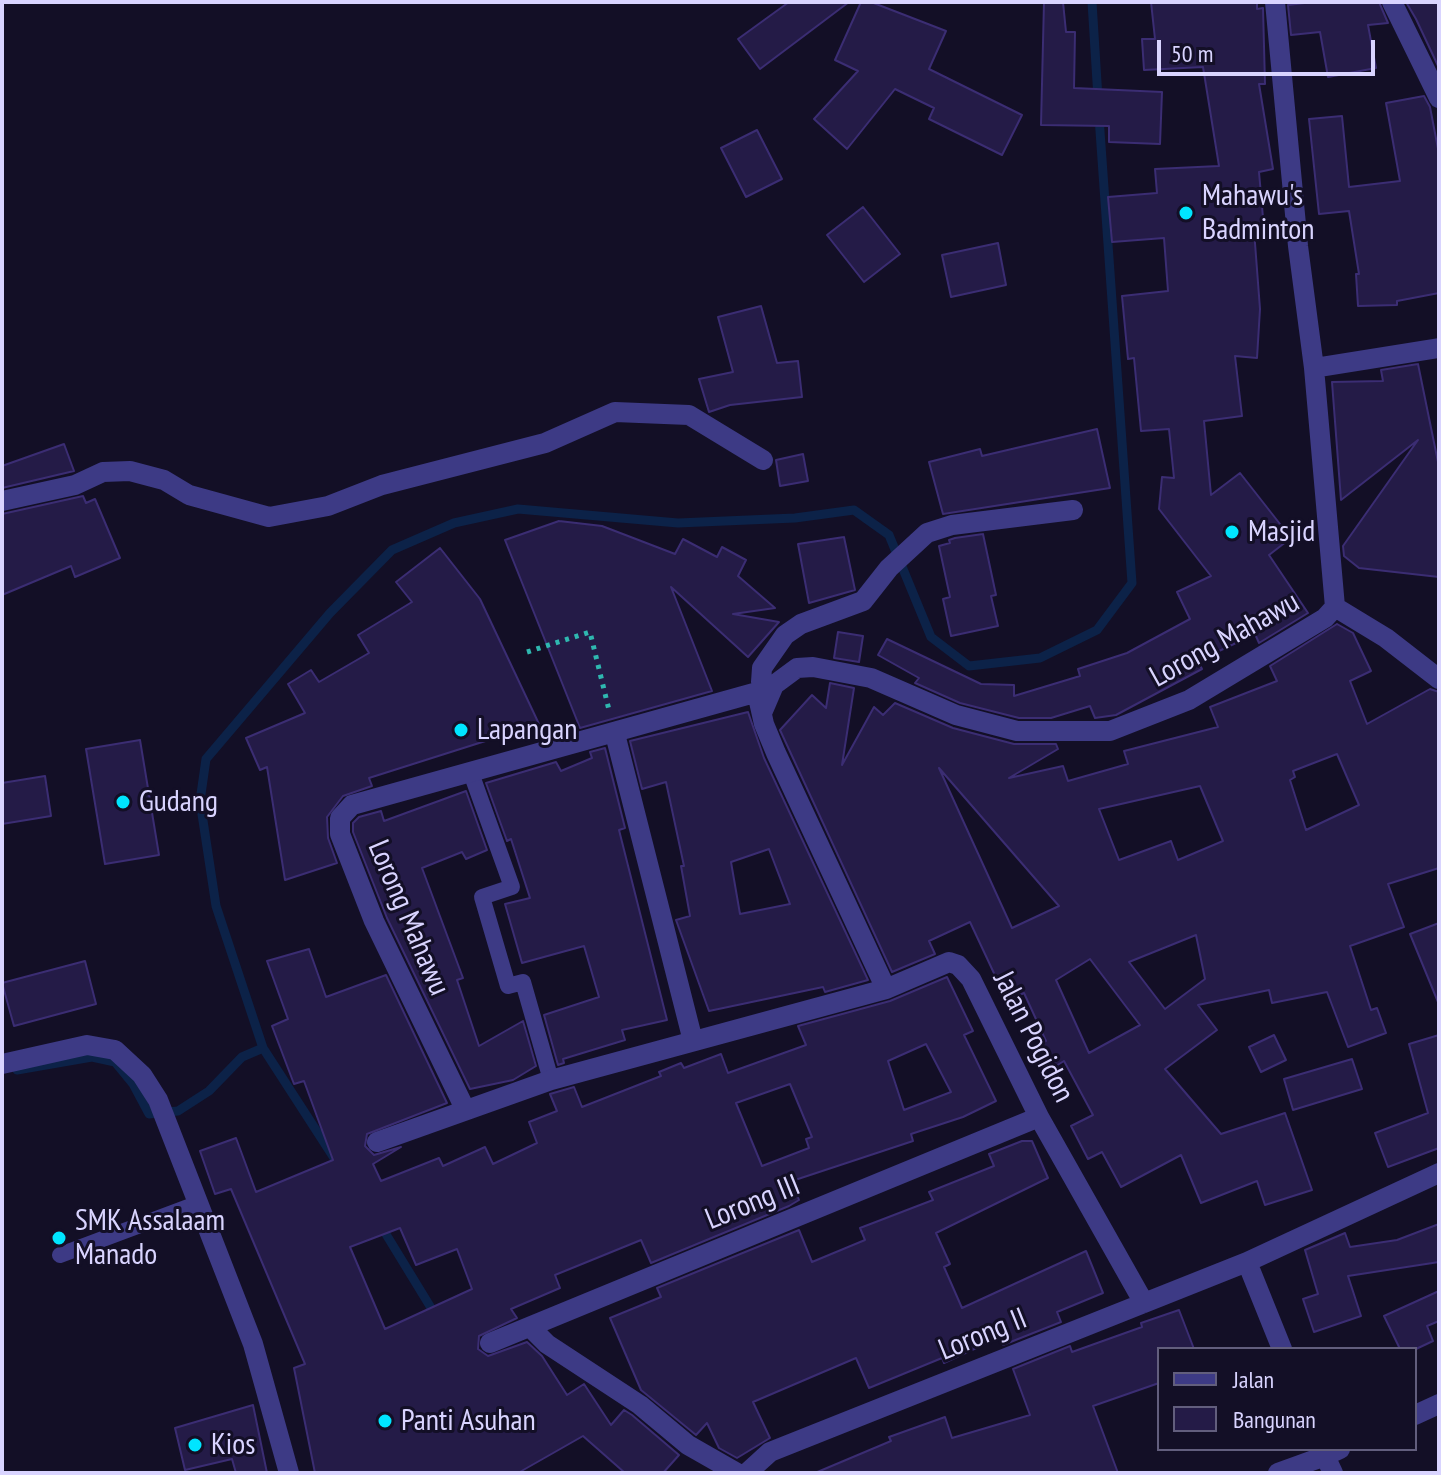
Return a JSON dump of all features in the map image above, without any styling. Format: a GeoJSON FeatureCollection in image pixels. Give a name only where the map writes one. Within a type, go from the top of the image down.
{"type":"FeatureCollection","features":[{"type":"Feature","properties":{"kind":"street","name":"Lorong Mahawu"},"geometry":{"type":"LineString","coordinates":[[465,1109],[374,921],[339,825],[343,813],[352,805],[754,693],[766,703],[774,685],[797,668],[813,667],[871,678],[956,715],[1017,731],[1110,731],[1189,700],[1325,618],[1335,607],[1314,368],[1296,231],[1275,2]]}},
{"type":"Feature","properties":{"kind":"street"},"geometry":{"type":"LineString","coordinates":[[1392,2],[1403,30],[1439,98]]}},
{"type":"Feature","properties":{"kind":"street"},"geometry":{"type":"LineString","coordinates":[[1314,368],[1439,348]]}},
{"type":"Feature","properties":{"kind":"street"},"geometry":{"type":"LineString","coordinates":[[2,501],[75,485],[103,472],[130,471],[164,480],[189,495],[269,517],[328,506],[382,485],[545,443],[615,412],[689,415],[763,460]]}},
{"type":"Feature","properties":{"kind":"street"},"geometry":{"type":"LineString","coordinates":[[377,1142],[551,1080],[886,989],[776,753],[761,682],[762,668],[785,635],[801,624],[860,603],[918,539],[940,527],[1073,510]]}},
{"type":"Feature","properties":{"kind":"street"},"geometry":{"type":"LineString","coordinates":[[1335,607],[1386,638],[1439,679]]}},
{"type":"Feature","properties":{"kind":"street"},"geometry":{"type":"LineString","coordinates":[[615,734],[693,1041]]}},
{"type":"Feature","properties":{"kind":"street","name":"Jalan Pogidon"},"geometry":{"type":"LineString","coordinates":[[886,989],[949,962],[958,965],[971,979],[1039,1117],[1144,1303]]}},
{"type":"Feature","properties":{"kind":"street"},"geometry":{"type":"LineString","coordinates":[[2,1064],[87,1045],[115,1050],[130,1060],[158,1100],[171,1130],[253,1344],[289,1473]]}},
{"type":"Feature","properties":{"kind":"street","name":"Lorong III"},"geometry":{"type":"LineString","coordinates":[[490,1343],[1039,1117]]}},
{"type":"Feature","properties":{"kind":"street","name":"Lorong II"},"geometry":{"type":"LineString","coordinates":[[747,1473],[770,1452],[1247,1262],[1439,1173]]}},
{"type":"Feature","properties":{"kind":"street"},"geometry":{"type":"LineString","coordinates":[[1247,1262],[1281,1347]]}},
{"type":"Feature","properties":{"kind":"street"},"geometry":{"type":"LineString","coordinates":[[530,1327],[547,1344],[640,1405],[688,1445],[737,1473]]}},
{"type":"Feature","properties":{"kind":"street"},"geometry":{"type":"LineString","coordinates":[[1417,1414],[1439,1404]]}},
{"type":"Feature","properties":{"kind":"street"},"geometry":{"type":"LineString","coordinates":[[1278,1473],[1330,1457]]}},
{"type":"Feature","properties":{"kind":"lane"},"geometry":{"type":"LineString","coordinates":[[471,773],[512,887],[482,897],[508,986],[523,982],[551,1080]]}},
{"type":"Feature","properties":{"kind":"lane"},"geometry":{"type":"LineString","coordinates":[[60,1255],[199,1203]]}},
{"type":"Feature","properties":{"kind":"path"},"geometry":{"type":"LineString","coordinates":[[527,652],[590,632],[615,734]]}},
{"type":"Feature","properties":{"kind":"building"},"geometry":{"type":"Polygon","coordinates":[[[789,2],[849,2],[760,69],[738,39],[789,2]]]}},
{"type":"Feature","properties":{"kind":"building"},"geometry":{"type":"Polygon","coordinates":[[[861,2],[871,2],[946,31],[929,69],[1022,115],[1002,155],[929,119],[934,108],[895,89],[847,149],[814,119],[858,71],[835,60],[861,2]]]}},
{"type":"Feature","properties":{"kind":"building"},"geometry":{"type":"Polygon","coordinates":[[[1044,2],[1063,2],[1066,32],[1075,32],[1074,88],[1162,92],[1160,144],[1109,142],[1109,126],[1041,125],[1044,2]]]}},
{"type":"Feature","properties":{"kind":"building"},"geometry":{"type":"Polygon","coordinates":[[[1151,2],[1257,2],[1257,9],[1263,8],[1265,84],[1259,84],[1273,169],[1259,172],[1264,229],[1254,230],[1260,309],[1257,358],[1235,356],[1242,416],[1204,421],[1211,495],[1240,473],[1291,538],[1269,555],[1308,613],[1259,643],[1255,634],[1198,661],[1202,669],[1116,715],[1095,718],[1090,706],[1051,718],[1019,718],[960,703],[915,683],[919,678],[878,655],[887,639],[981,684],[1014,685],[1014,696],[1080,676],[1078,669],[1127,653],[1190,619],[1177,592],[1211,576],[1159,509],[1162,477],[1174,478],[1169,429],[1141,431],[1134,358],[1128,359],[1122,296],[1168,291],[1164,238],[1112,242],[1108,197],[1157,193],[1155,169],[1219,166],[1203,67],[1144,70],[1142,39],[1155,39],[1151,2]]]}},
{"type":"Feature","properties":{"kind":"building"},"geometry":{"type":"Polygon","coordinates":[[[1379,2],[1388,23],[1368,25],[1376,68],[1328,77],[1320,32],[1291,35],[1288,5],[1379,2]]]}},
{"type":"Feature","properties":{"kind":"building"},"geometry":{"type":"Polygon","coordinates":[[[1406,2],[1439,2],[1439,68],[1416,19],[1406,2]]]}},
{"type":"Feature","properties":{"kind":"building"},"geometry":{"type":"Polygon","coordinates":[[[1424,96],[1430,107],[1439,154],[1439,293],[1397,301],[1397,305],[1358,306],[1356,274],[1359,274],[1349,211],[1319,214],[1309,119],[1342,116],[1349,187],[1400,181],[1386,103],[1424,96]]]}},
{"type":"Feature","properties":{"kind":"building"},"geometry":{"type":"Polygon","coordinates":[[[757,130],[782,179],[746,197],[721,148],[757,130]]]}},
{"type":"Feature","properties":{"kind":"building"},"geometry":{"type":"Polygon","coordinates":[[[863,207],[900,254],[864,282],[827,235],[863,207]]]}},
{"type":"Feature","properties":{"kind":"building"},"geometry":{"type":"Polygon","coordinates":[[[998,243],[1006,285],[951,297],[942,255],[998,243]]]}},
{"type":"Feature","properties":{"kind":"building"},"geometry":{"type":"Polygon","coordinates":[[[761,306],[777,363],[798,361],[802,397],[730,405],[709,412],[699,379],[733,372],[718,317],[761,306]]]}},
{"type":"Feature","properties":{"kind":"building"},"geometry":{"type":"Polygon","coordinates":[[[1418,364],[1439,467],[1439,577],[1359,568],[1344,556],[1343,546],[1418,440],[1341,500],[1332,382],[1383,381],[1381,370],[1418,364]]]}},
{"type":"Feature","properties":{"kind":"building"},"geometry":{"type":"Polygon","coordinates":[[[1097,429],[1110,488],[943,514],[929,462],[980,449],[982,456],[1097,429]]]}},
{"type":"Feature","properties":{"kind":"building"},"geometry":{"type":"Polygon","coordinates":[[[64,444],[74,471],[2,488],[2,466],[64,444]]]}},
{"type":"Feature","properties":{"kind":"building"},"geometry":{"type":"Polygon","coordinates":[[[803,454],[808,481],[780,486],[776,460],[803,454]]]}},
{"type":"Feature","properties":{"kind":"building"},"geometry":{"type":"Polygon","coordinates":[[[83,496],[86,503],[95,499],[120,558],[75,577],[71,566],[2,595],[2,514],[83,496]]]}},
{"type":"Feature","properties":{"kind":"building"},"geometry":{"type":"Polygon","coordinates":[[[559,521],[602,526],[675,554],[683,539],[717,557],[722,547],[746,560],[738,576],[775,608],[733,614],[779,622],[748,657],[671,587],[712,691],[580,728],[505,540],[559,521]]]}},
{"type":"Feature","properties":{"kind":"building"},"geometry":{"type":"Polygon","coordinates":[[[983,534],[996,595],[991,596],[998,626],[951,636],[943,599],[950,597],[939,546],[955,538],[983,534]]]}},
{"type":"Feature","properties":{"kind":"building"},"geometry":{"type":"Polygon","coordinates":[[[844,537],[855,590],[809,603],[798,544],[844,537]]]}},
{"type":"Feature","properties":{"kind":"building"},"geometry":{"type":"Polygon","coordinates":[[[440,548],[480,599],[539,724],[369,778],[372,786],[343,796],[327,817],[328,838],[337,863],[285,880],[267,767],[260,770],[246,738],[305,713],[288,684],[311,670],[319,682],[369,653],[358,635],[412,602],[396,582],[440,548]]]}},
{"type":"Feature","properties":{"kind":"building"},"geometry":{"type":"Polygon","coordinates":[[[1337,624],[1353,633],[1371,671],[1350,681],[1367,724],[1430,689],[1439,692],[1439,868],[1388,884],[1404,927],[1350,946],[1371,1010],[1377,1008],[1386,1033],[1348,1047],[1327,992],[1272,1003],[1269,990],[1198,1005],[1217,1030],[1165,1069],[1221,1134],[1285,1113],[1312,1190],[1265,1205],[1257,1181],[1201,1203],[1181,1155],[1121,1187],[1102,1152],[1088,1159],[1071,1126],[1093,1115],[1064,1061],[1051,1069],[1037,1046],[1046,1041],[1024,993],[1007,1001],[970,922],[929,941],[935,954],[892,972],[780,730],[812,695],[826,708],[830,683],[854,688],[842,765],[874,707],[883,715],[895,703],[953,728],[1014,744],[1056,744],[1058,749],[1009,778],[1063,766],[1068,781],[1128,764],[1124,751],[1218,727],[1210,707],[1277,681],[1270,666],[1337,624]],[[1337,754],[1293,771],[1295,777],[1290,780],[1306,830],[1359,805],[1337,754]],[[939,768],[1012,928],[1059,906],[939,768]],[[1200,786],[1099,809],[1119,860],[1171,841],[1178,860],[1223,841],[1200,786]],[[1196,935],[1129,962],[1165,1009],[1205,979],[1196,935]],[[1090,959],[1056,980],[1089,1053],[1140,1025],[1090,959]]]}},
{"type":"Feature","properties":{"kind":"building"},"geometry":{"type":"Polygon","coordinates":[[[838,632],[863,636],[859,662],[834,658],[838,632]]]}},
{"type":"Feature","properties":{"kind":"building"},"geometry":{"type":"Polygon","coordinates":[[[748,712],[764,758],[868,980],[825,992],[823,987],[709,1011],[676,920],[690,916],[681,866],[684,866],[666,782],[642,789],[630,741],[748,712]],[[769,849],[731,862],[740,914],[790,904],[769,849]]]}},
{"type":"Feature","properties":{"kind":"building","name":"Gudang"},"geometry":{"type":"Polygon","coordinates":[[[140,740],[159,855],[105,864],[86,749],[140,740]]]}},
{"type":"Feature","properties":{"kind":"building"},"geometry":{"type":"Polygon","coordinates":[[[605,748],[625,828],[619,830],[667,1020],[622,1030],[625,1040],[563,1059],[564,1063],[558,1065],[544,1015],[599,997],[584,946],[522,963],[505,904],[530,898],[511,839],[507,841],[486,783],[556,762],[561,771],[592,758],[590,752],[605,748]]]}},
{"type":"Feature","properties":{"kind":"building","name":"Gudang"},"geometry":{"type":"Polygon","coordinates":[[[45,776],[51,816],[2,824],[2,783],[45,776]]]}},
{"type":"Feature","properties":{"kind":"building"},"geometry":{"type":"Polygon","coordinates":[[[466,791],[487,850],[466,859],[462,852],[422,868],[463,978],[457,980],[479,1046],[523,1021],[536,1066],[513,1080],[470,1089],[387,918],[353,832],[353,823],[359,817],[381,811],[384,821],[466,791]]]}},
{"type":"Feature","properties":{"kind":"building"},"geometry":{"type":"Polygon","coordinates":[[[1439,923],[1439,1002],[1438,1002],[1410,934],[1439,923]]]}},
{"type":"Feature","properties":{"kind":"building"},"geometry":{"type":"Polygon","coordinates":[[[309,949],[326,997],[386,975],[447,1103],[367,1134],[365,1146],[374,1155],[401,1147],[373,1164],[381,1181],[439,1158],[443,1166],[485,1147],[493,1164],[537,1143],[529,1122],[557,1111],[550,1094],[574,1087],[582,1107],[661,1076],[659,1072],[681,1063],[684,1068],[721,1054],[728,1073],[806,1045],[798,1026],[890,1001],[947,977],[973,1031],[964,1035],[996,1101],[963,1117],[911,1134],[913,1141],[792,1181],[799,1200],[789,1206],[651,1263],[641,1240],[555,1275],[560,1288],[511,1309],[517,1318],[479,1336],[478,1349],[488,1356],[527,1342],[542,1356],[567,1395],[584,1384],[611,1425],[624,1410],[632,1415],[679,1455],[663,1473],[625,1473],[583,1436],[518,1473],[315,1473],[294,1368],[305,1364],[231,1189],[215,1194],[200,1151],[236,1138],[256,1192],[333,1160],[304,1081],[294,1084],[272,1026],[288,1019],[267,961],[309,949]],[[926,1044],[888,1061],[904,1110],[951,1092],[926,1044]],[[790,1084],[736,1103],[762,1166],[809,1148],[806,1139],[812,1137],[790,1084]],[[400,1228],[350,1247],[385,1329],[472,1289],[457,1249],[416,1265],[400,1228]]]}},
{"type":"Feature","properties":{"kind":"building"},"geometry":{"type":"Polygon","coordinates":[[[85,961],[96,1004],[14,1026],[2,983],[85,961]]]}},
{"type":"Feature","properties":{"kind":"building"},"geometry":{"type":"Polygon","coordinates":[[[1274,1035],[1286,1060],[1261,1072],[1249,1047],[1274,1035]]]}},
{"type":"Feature","properties":{"kind":"building"},"geometry":{"type":"Polygon","coordinates":[[[1439,1035],[1439,1148],[1388,1167],[1375,1133],[1428,1113],[1409,1044],[1439,1035]]]}},
{"type":"Feature","properties":{"kind":"building"},"geometry":{"type":"Polygon","coordinates":[[[1352,1059],[1362,1089],[1293,1110],[1284,1079],[1352,1059]]]}},
{"type":"Feature","properties":{"kind":"building"},"geometry":{"type":"Polygon","coordinates":[[[1022,1141],[1032,1141],[1048,1178],[936,1233],[950,1264],[944,1267],[962,1308],[1086,1251],[1103,1293],[1057,1312],[1061,1322],[1003,1345],[1000,1337],[944,1363],[942,1358],[869,1388],[856,1358],[753,1402],[770,1438],[737,1458],[719,1448],[707,1423],[696,1435],[641,1390],[610,1318],[661,1297],[657,1288],[799,1230],[812,1262],[865,1240],[860,1228],[933,1200],[929,1192],[994,1166],[989,1154],[1022,1141]]]}},
{"type":"Feature","properties":{"kind":"building"},"geometry":{"type":"Polygon","coordinates":[[[1439,1224],[1439,1262],[1348,1276],[1361,1316],[1314,1332],[1303,1299],[1318,1294],[1305,1250],[1345,1233],[1350,1247],[1397,1240],[1439,1224]]]}},
{"type":"Feature","properties":{"kind":"building"},"geometry":{"type":"Polygon","coordinates":[[[1439,1291],[1439,1321],[1427,1326],[1433,1341],[1417,1349],[1399,1347],[1384,1316],[1439,1291]]]}},
{"type":"Feature","properties":{"kind":"building"},"geometry":{"type":"Polygon","coordinates":[[[1179,1310],[1193,1347],[1157,1347],[1157,1384],[1093,1406],[1118,1473],[815,1473],[891,1441],[889,1437],[945,1417],[952,1438],[1030,1415],[1013,1369],[1070,1346],[1072,1352],[1142,1327],[1141,1323],[1179,1310]]]}},
{"type":"Feature","properties":{"kind":"building"},"geometry":{"type":"Polygon","coordinates":[[[253,1405],[267,1473],[236,1473],[232,1459],[185,1470],[175,1428],[253,1405]]]}},
{"type":"Feature","properties":{"kind":"waterway"},"geometry":{"type":"LineString","coordinates":[[1092,2],[1098,98]]}},
{"type":"Feature","properties":{"kind":"waterway"},"geometry":{"type":"LineString","coordinates":[[336,1161],[263,1048],[216,906],[200,801],[206,759],[330,613],[392,550],[454,523],[518,509],[678,523],[795,518],[854,510],[889,535],[931,637],[969,666],[1040,658],[1097,630],[1132,583],[1099,117]]}},
{"type":"Feature","properties":{"kind":"waterway"},"geometry":{"type":"LineString","coordinates":[[17,1070],[92,1057],[115,1062],[133,1084],[149,1114],[178,1111],[209,1091],[242,1057],[263,1048]]}},
{"type":"Feature","properties":{"kind":"waterway"},"geometry":{"type":"LineString","coordinates":[[381,1226],[436,1316]]}},
{"type":"Feature","properties":{"kind":"place","name":"Mahawu's Badminton"},"geometry":{"type":"Point","coordinates":[1186,213]}},
{"type":"Feature","properties":{"kind":"place","name":"Masjid"},"geometry":{"type":"Point","coordinates":[1232,532]}},
{"type":"Feature","properties":{"kind":"place","name":"Lapangan"},"geometry":{"type":"Point","coordinates":[461,730]}},
{"type":"Feature","properties":{"kind":"place","name":"Gudang"},"geometry":{"type":"Point","coordinates":[123,802]}},
{"type":"Feature","properties":{"kind":"place","name":"SMK Assalaam Manado"},"geometry":{"type":"Point","coordinates":[59,1238]}},
{"type":"Feature","properties":{"kind":"place","name":"Panti Asuhan"},"geometry":{"type":"Point","coordinates":[385,1421]}},
{"type":"Feature","properties":{"kind":"place","name":"Kios"},"geometry":{"type":"Point","coordinates":[195,1445]}}]}
